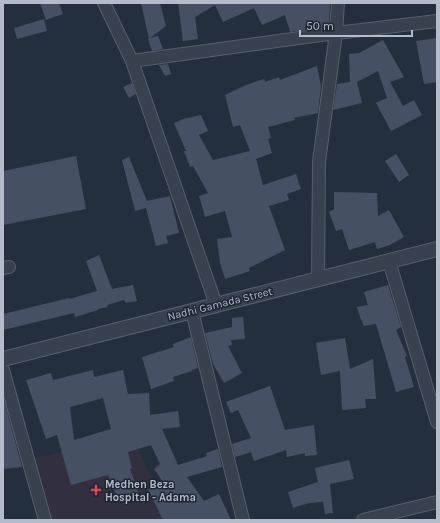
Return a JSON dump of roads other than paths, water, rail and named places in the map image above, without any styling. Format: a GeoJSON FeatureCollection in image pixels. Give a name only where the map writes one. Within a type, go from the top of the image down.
{"type":"FeatureCollection","features":[{"type":"Feature","properties":{"kind":"street"},"geometry":{"type":"LineString","coordinates":[[104,3],[132,61],[216,305]]}},
{"type":"Feature","properties":{"kind":"street"},"geometry":{"type":"LineString","coordinates":[[318,279],[320,162],[336,33],[338,3]]}},
{"type":"Feature","properties":{"kind":"street"},"geometry":{"type":"LineString","coordinates":[[132,61],[336,33],[437,21]]}},
{"type":"Feature","properties":{"kind":"street","name":"Nadhi Gamada Street"},"geometry":{"type":"LineString","coordinates":[[3,359],[437,249]]}},
{"type":"Feature","properties":{"kind":"street"},"geometry":{"type":"LineString","coordinates":[[389,261],[437,422]]}},
{"type":"Feature","properties":{"kind":"street"},"geometry":{"type":"LineString","coordinates":[[192,311],[243,520]]}},
{"type":"Feature","properties":{"kind":"street"},"geometry":{"type":"LineString","coordinates":[[3,370],[44,520]]}},
{"type":"Feature","properties":{"kind":"street"},"geometry":{"type":"LineString","coordinates":[[363,520],[437,502]]}},
{"type":"Feature","properties":{"kind":"place","name":"Medhen Beza Hospital - Adama"},"geometry":{"type":"Point","coordinates":[96,490]}}]}
